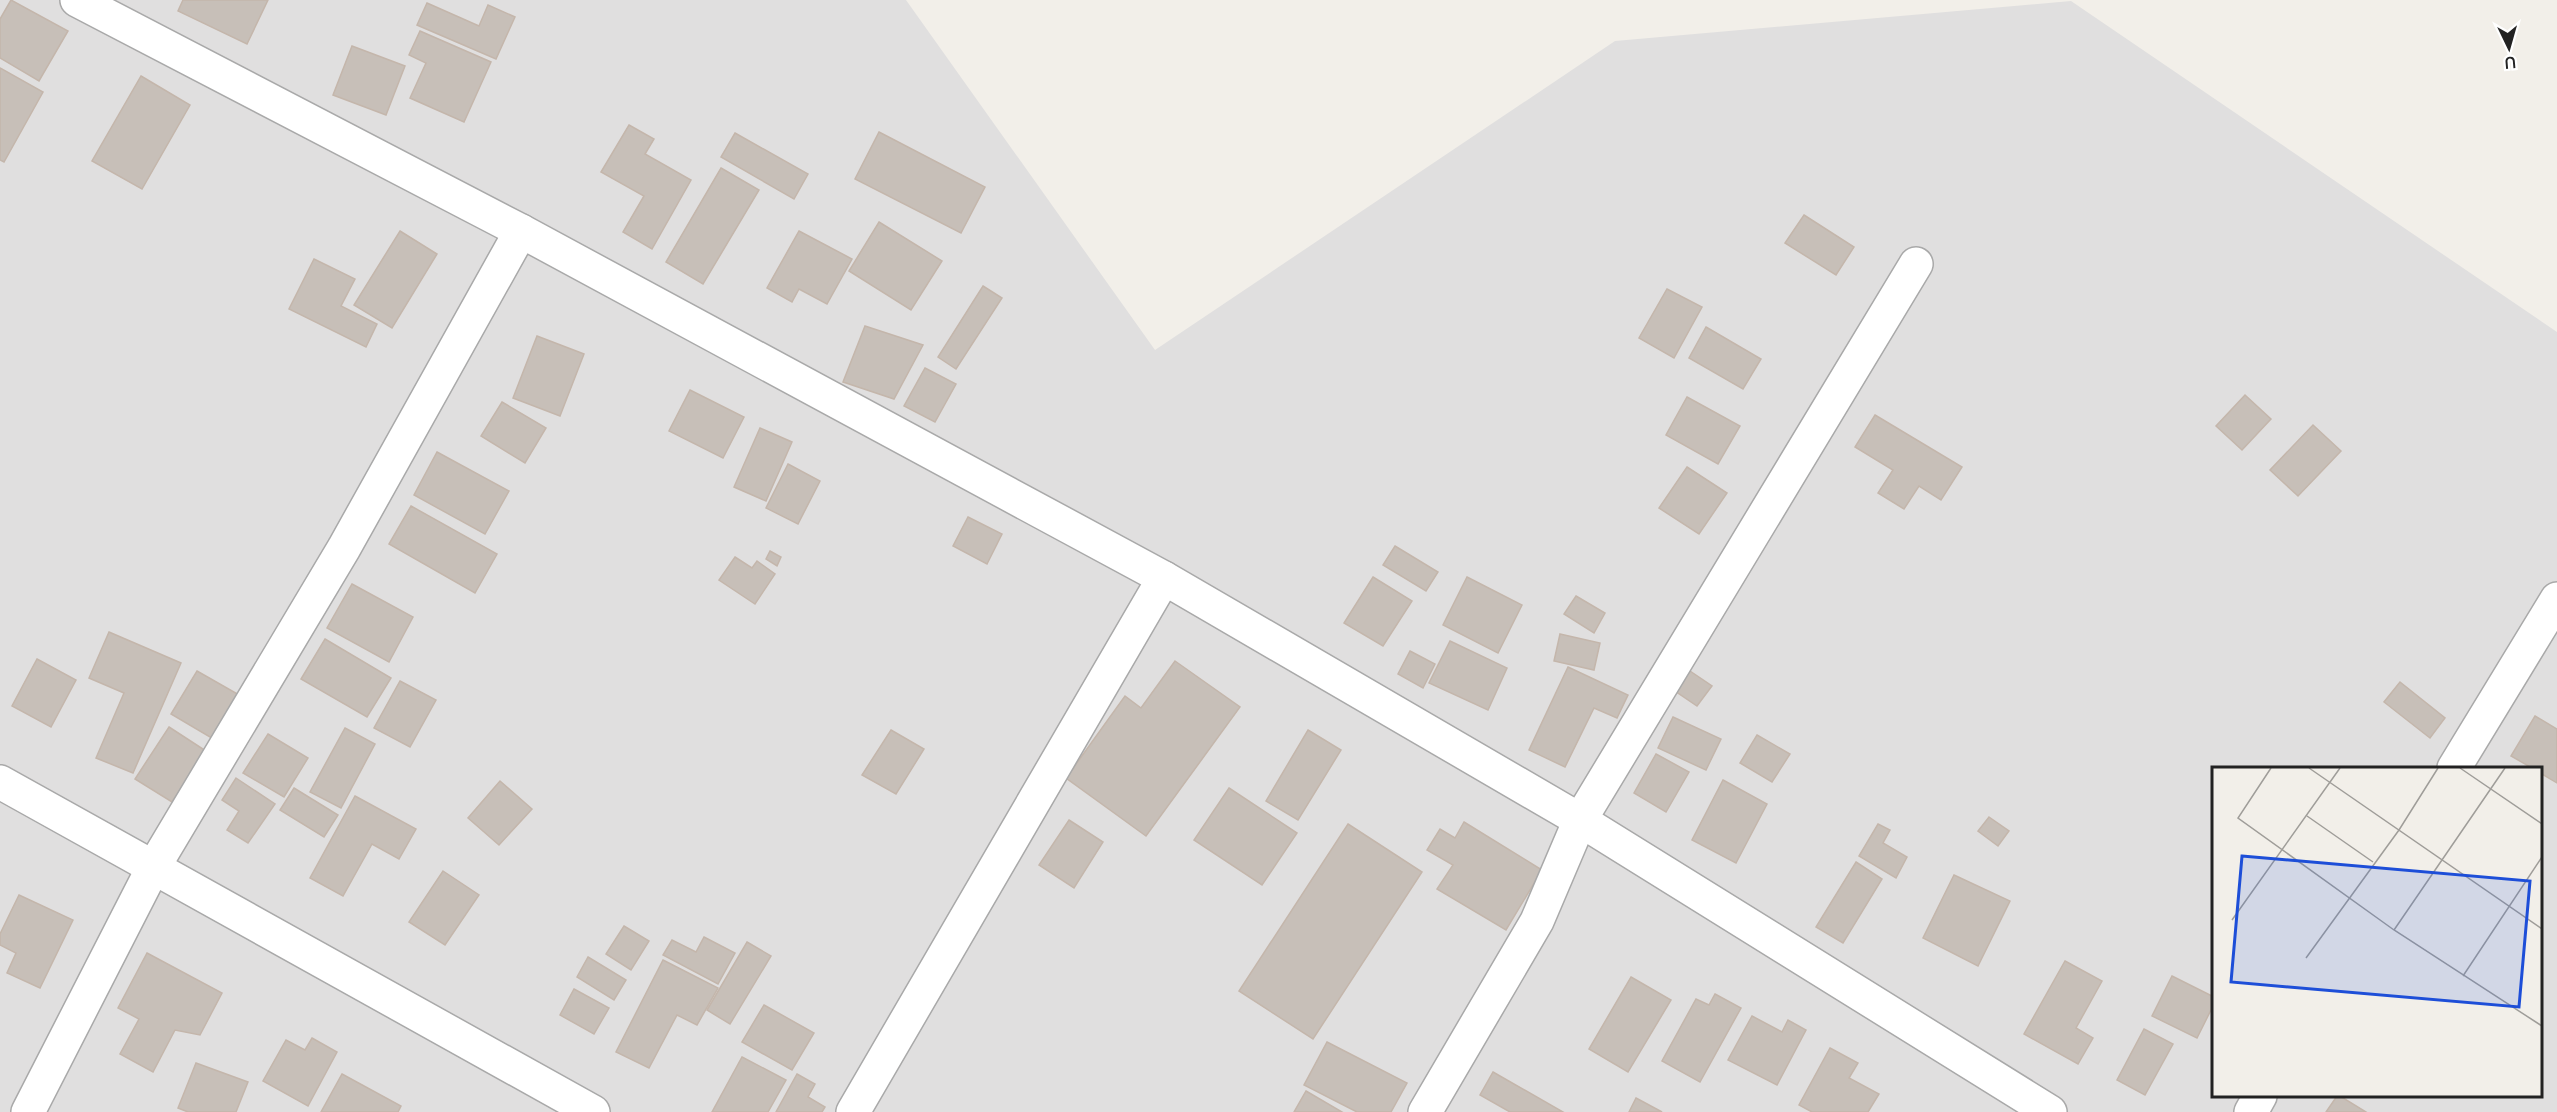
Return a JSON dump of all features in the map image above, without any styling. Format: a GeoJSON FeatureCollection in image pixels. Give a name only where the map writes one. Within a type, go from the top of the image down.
{"type":"FeatureCollection","features":[{"type":"Feature","properties":{"kind":"street"},"geometry":{"type":"LineString","coordinates":[[77,0],[521,231],[1164,578],[1580,820],[2050,1112]]}},
{"type":"Feature","properties":{"kind":"street"},"geometry":{"type":"LineString","coordinates":[[28,1112],[153,868],[344,548],[521,231]]}},
{"type":"Feature","properties":{"kind":"street"},"geometry":{"type":"LineString","coordinates":[[1425,1112],[1536,921],[1580,820],[1916,264]]}},
{"type":"Feature","properties":{"kind":"street"},"geometry":{"type":"LineString","coordinates":[[853,1112],[1164,578]]}},
{"type":"Feature","properties":{"kind":"street"},"geometry":{"type":"LineString","coordinates":[[2455,767],[2557,599]]}},
{"type":"Feature","properties":{"kind":"street"},"geometry":{"type":"LineString","coordinates":[[0,782],[593,1112]]}},
{"type":"Feature","properties":{"kind":"street"},"geometry":{"type":"LineString","coordinates":[[2251,1112],[2259,1097]]}},
{"type":"Feature","properties":{"kind":"shaded area"},"geometry":{"type":"Polygon","coordinates":[[[0,0],[906,0],[1155,350],[1615,41],[2071,1],[2557,332],[2557,1112],[0,1112],[0,0]]]}},
{"type":"Feature","properties":{"kind":"building"},"geometry":{"type":"Polygon","coordinates":[[[11,0],[68,31],[39,81],[0,58],[0,19],[11,0]]]}},
{"type":"Feature","properties":{"kind":"building"},"geometry":{"type":"Polygon","coordinates":[[[183,0],[268,0],[247,44],[178,11],[183,0]]]}},
{"type":"Feature","properties":{"kind":"building"},"geometry":{"type":"Polygon","coordinates":[[[427,3],[479,26],[488,5],[515,17],[496,59],[417,25],[427,3]]]}},
{"type":"Feature","properties":{"kind":"building"},"geometry":{"type":"Polygon","coordinates":[[[420,31],[491,62],[464,122],[410,98],[426,63],[409,55],[420,31]]]}},
{"type":"Feature","properties":{"kind":"building"},"geometry":{"type":"Polygon","coordinates":[[[352,46],[405,66],[386,115],[333,95],[352,46]]]}},
{"type":"Feature","properties":{"kind":"building"},"geometry":{"type":"Polygon","coordinates":[[[0,68],[43,92],[4,162],[0,160],[0,68]]]}},
{"type":"Feature","properties":{"kind":"building"},"geometry":{"type":"Polygon","coordinates":[[[141,76],[190,105],[142,189],[92,161],[141,76]]]}},
{"type":"Feature","properties":{"kind":"building"},"geometry":{"type":"Polygon","coordinates":[[[629,125],[654,139],[645,154],[691,180],[652,249],[623,232],[644,196],[601,172],[629,125]]]}},
{"type":"Feature","properties":{"kind":"building"},"geometry":{"type":"Polygon","coordinates":[[[879,132],[985,187],[961,233],[855,179],[879,132]]]}},
{"type":"Feature","properties":{"kind":"building"},"geometry":{"type":"Polygon","coordinates":[[[735,133],[808,174],[794,199],[721,157],[735,133]]]}},
{"type":"Feature","properties":{"kind":"building"},"geometry":{"type":"Polygon","coordinates":[[[721,168],[759,190],[703,284],[666,262],[721,168]]]}},
{"type":"Feature","properties":{"kind":"building"},"geometry":{"type":"Polygon","coordinates":[[[1804,215],[1854,247],[1836,275],[1785,243],[1804,215]]]}},
{"type":"Feature","properties":{"kind":"building"},"geometry":{"type":"Polygon","coordinates":[[[879,222],[942,261],[911,310],[849,271],[879,222]]]}},
{"type":"Feature","properties":{"kind":"building"},"geometry":{"type":"Polygon","coordinates":[[[400,231],[437,254],[392,328],[354,305],[400,231]]]}},
{"type":"Feature","properties":{"kind":"building"},"geometry":{"type":"Polygon","coordinates":[[[799,231],[852,259],[827,304],[799,289],[792,302],[767,288],[799,231]]]}},
{"type":"Feature","properties":{"kind":"building"},"geometry":{"type":"Polygon","coordinates":[[[314,259],[355,279],[341,306],[377,324],[366,347],[289,309],[314,259]]]}},
{"type":"Feature","properties":{"kind":"building"},"geometry":{"type":"Polygon","coordinates":[[[983,286],[1002,298],[956,369],[938,357],[983,286]]]}},
{"type":"Feature","properties":{"kind":"building"},"geometry":{"type":"Polygon","coordinates":[[[1667,289],[1702,307],[1674,358],[1639,338],[1667,289]]]}},
{"type":"Feature","properties":{"kind":"building"},"geometry":{"type":"Polygon","coordinates":[[[865,326],[923,345],[894,399],[843,382],[865,326]]]}},
{"type":"Feature","properties":{"kind":"building"},"geometry":{"type":"Polygon","coordinates":[[[1706,327],[1761,359],[1743,389],[1689,358],[1706,327]]]}},
{"type":"Feature","properties":{"kind":"building"},"geometry":{"type":"Polygon","coordinates":[[[537,336],[584,354],[560,416],[513,398],[537,336]]]}},
{"type":"Feature","properties":{"kind":"building"},"geometry":{"type":"Polygon","coordinates":[[[925,368],[956,384],[935,422],[904,406],[925,368]]]}},
{"type":"Feature","properties":{"kind":"building"},"geometry":{"type":"Polygon","coordinates":[[[690,390],[744,417],[723,458],[669,431],[690,390]]]}},
{"type":"Feature","properties":{"kind":"building"},"geometry":{"type":"Polygon","coordinates":[[[2245,395],[2271,419],[2242,450],[2216,426],[2245,395]]]}},
{"type":"Feature","properties":{"kind":"building"},"geometry":{"type":"Polygon","coordinates":[[[1687,397],[1740,426],[1718,464],[1666,435],[1687,397]]]}},
{"type":"Feature","properties":{"kind":"building"},"geometry":{"type":"Polygon","coordinates":[[[502,402],[546,428],[525,463],[481,436],[502,402]]]}},
{"type":"Feature","properties":{"kind":"building"},"geometry":{"type":"Polygon","coordinates":[[[1875,415],[1962,467],[1941,500],[1919,486],[1904,509],[1878,493],[1893,470],[1855,447],[1875,415]]]}},
{"type":"Feature","properties":{"kind":"building"},"geometry":{"type":"Polygon","coordinates":[[[2313,425],[2341,451],[2298,496],[2270,470],[2313,425]]]}},
{"type":"Feature","properties":{"kind":"building"},"geometry":{"type":"Polygon","coordinates":[[[760,428],[792,442],[766,501],[734,487],[760,428]]]}},
{"type":"Feature","properties":{"kind":"building"},"geometry":{"type":"Polygon","coordinates":[[[437,452],[509,491],[485,534],[414,495],[437,452]]]}},
{"type":"Feature","properties":{"kind":"building"},"geometry":{"type":"Polygon","coordinates":[[[788,464],[820,481],[798,524],[766,508],[788,464]]]}},
{"type":"Feature","properties":{"kind":"building"},"geometry":{"type":"Polygon","coordinates":[[[1687,467],[1727,493],[1699,534],[1659,508],[1687,467]]]}},
{"type":"Feature","properties":{"kind":"building"},"geometry":{"type":"Polygon","coordinates":[[[411,506],[497,554],[475,593],[389,544],[411,506]]]}},
{"type":"Feature","properties":{"kind":"building"},"geometry":{"type":"Polygon","coordinates":[[[968,517],[1002,534],[987,564],[953,546],[968,517]]]}},
{"type":"Feature","properties":{"kind":"building"},"geometry":{"type":"Polygon","coordinates":[[[1395,546],[1438,572],[1426,591],[1383,565],[1395,546]]]}},
{"type":"Feature","properties":{"kind":"building"},"geometry":{"type":"Polygon","coordinates":[[[770,551],[781,557],[777,566],[766,559],[770,551]]]}},
{"type":"Feature","properties":{"kind":"building"},"geometry":{"type":"Polygon","coordinates":[[[735,557],[752,568],[757,561],[775,574],[755,604],[719,580],[735,557]]]}},
{"type":"Feature","properties":{"kind":"building"},"geometry":{"type":"Polygon","coordinates":[[[1373,577],[1412,601],[1383,646],[1344,623],[1373,577]]]}},
{"type":"Feature","properties":{"kind":"building"},"geometry":{"type":"Polygon","coordinates":[[[1467,577],[1522,605],[1498,653],[1443,625],[1467,577]]]}},
{"type":"Feature","properties":{"kind":"building"},"geometry":{"type":"Polygon","coordinates":[[[352,584],[413,617],[389,662],[327,628],[352,584]]]}},
{"type":"Feature","properties":{"kind":"building"},"geometry":{"type":"Polygon","coordinates":[[[1576,596],[1605,613],[1594,633],[1564,614],[1576,596]]]}},
{"type":"Feature","properties":{"kind":"building"},"geometry":{"type":"Polygon","coordinates":[[[109,632],[181,663],[133,773],[96,758],[124,693],[89,678],[109,632]]]}},
{"type":"Feature","properties":{"kind":"building"},"geometry":{"type":"Polygon","coordinates":[[[1560,634],[1600,643],[1594,670],[1554,661],[1560,634]]]}},
{"type":"Feature","properties":{"kind":"building"},"geometry":{"type":"Polygon","coordinates":[[[325,639],[391,678],[367,717],[301,679],[325,639]]]}},
{"type":"Feature","properties":{"kind":"building"},"geometry":{"type":"Polygon","coordinates":[[[1450,641],[1507,668],[1488,710],[1429,683],[1450,641]]]}},
{"type":"Feature","properties":{"kind":"building"},"geometry":{"type":"Polygon","coordinates":[[[1410,651],[1435,664],[1423,688],[1398,674],[1410,651]]]}},
{"type":"Feature","properties":{"kind":"building"},"geometry":{"type":"Polygon","coordinates":[[[37,659],[76,680],[51,727],[12,706],[37,659]]]}},
{"type":"Feature","properties":{"kind":"building"},"geometry":{"type":"Polygon","coordinates":[[[1175,661],[1240,707],[1146,836],[1066,778],[1125,696],[1141,708],[1175,661]]]}},
{"type":"Feature","properties":{"kind":"building"},"geometry":{"type":"Polygon","coordinates":[[[1568,667],[1628,695],[1617,718],[1594,708],[1565,767],[1529,750],[1568,667]]]}},
{"type":"Feature","properties":{"kind":"building"},"geometry":{"type":"Polygon","coordinates":[[[197,671],[241,696],[215,740],[171,714],[197,671]]]}},
{"type":"Feature","properties":{"kind":"building"},"geometry":{"type":"Polygon","coordinates":[[[1690,671],[1712,686],[1697,706],[1675,691],[1690,671]]]}},
{"type":"Feature","properties":{"kind":"building"},"geometry":{"type":"Polygon","coordinates":[[[400,681],[436,700],[410,747],[374,728],[400,681]]]}},
{"type":"Feature","properties":{"kind":"building"},"geometry":{"type":"Polygon","coordinates":[[[2400,682],[2445,718],[2430,738],[2384,702],[2400,682]]]}},
{"type":"Feature","properties":{"kind":"building"},"geometry":{"type":"Polygon","coordinates":[[[2535,716],[2557,729],[2557,783],[2542,774],[2542,767],[2530,767],[2511,756],[2535,716]]]}},
{"type":"Feature","properties":{"kind":"building"},"geometry":{"type":"Polygon","coordinates":[[[1673,717],[1721,739],[1706,770],[1658,748],[1673,717]]]}},
{"type":"Feature","properties":{"kind":"building"},"geometry":{"type":"Polygon","coordinates":[[[169,727],[206,751],[172,802],[135,779],[169,727]]]}},
{"type":"Feature","properties":{"kind":"building"},"geometry":{"type":"Polygon","coordinates":[[[345,728],[375,744],[341,808],[310,792],[345,728]]]}},
{"type":"Feature","properties":{"kind":"building"},"geometry":{"type":"Polygon","coordinates":[[[891,730],[924,749],[896,794],[862,775],[891,730]]]}},
{"type":"Feature","properties":{"kind":"building"},"geometry":{"type":"Polygon","coordinates":[[[1308,730],[1341,750],[1298,820],[1266,801],[1308,730]]]}},
{"type":"Feature","properties":{"kind":"building"},"geometry":{"type":"Polygon","coordinates":[[[268,734],[308,758],[284,797],[243,773],[268,734]]]}},
{"type":"Feature","properties":{"kind":"building"},"geometry":{"type":"Polygon","coordinates":[[[1757,735],[1790,754],[1772,782],[1740,763],[1757,735]]]}},
{"type":"Feature","properties":{"kind":"building"},"geometry":{"type":"Polygon","coordinates":[[[1656,754],[1689,772],[1666,812],[1634,793],[1656,754]]]}},
{"type":"Feature","properties":{"kind":"building"},"geometry":{"type":"Polygon","coordinates":[[[236,778],[275,804],[248,843],[227,830],[239,811],[222,800],[236,778]]]}},
{"type":"Feature","properties":{"kind":"building"},"geometry":{"type":"Polygon","coordinates":[[[1723,780],[1767,804],[1736,863],[1692,840],[1723,780]]]}},
{"type":"Feature","properties":{"kind":"building"},"geometry":{"type":"Polygon","coordinates":[[[500,781],[532,809],[499,845],[468,818],[500,781]]]}},
{"type":"Feature","properties":{"kind":"building"},"geometry":{"type":"Polygon","coordinates":[[[294,788],[338,815],[324,837],[280,810],[294,788]]]}},
{"type":"Feature","properties":{"kind":"building"},"geometry":{"type":"Polygon","coordinates":[[[1229,788],[1297,833],[1262,885],[1194,840],[1229,788]]]}},
{"type":"Feature","properties":{"kind":"building"},"geometry":{"type":"Polygon","coordinates":[[[355,796],[416,829],[399,859],[372,844],[343,896],[310,878],[355,796]]]}},
{"type":"Feature","properties":{"kind":"building"},"geometry":{"type":"Polygon","coordinates":[[[1989,817],[2009,831],[1998,846],[1978,831],[1989,817]]]}},
{"type":"Feature","properties":{"kind":"building"},"geometry":{"type":"Polygon","coordinates":[[[1069,820],[1103,842],[1074,888],[1039,865],[1069,820]]]}},
{"type":"Feature","properties":{"kind":"building"},"geometry":{"type":"Polygon","coordinates":[[[1464,822],[1542,870],[1506,930],[1437,889],[1453,865],[1427,850],[1440,829],[1455,838],[1464,822]]]}},
{"type":"Feature","properties":{"kind":"building"},"geometry":{"type":"Polygon","coordinates":[[[1348,824],[1422,872],[1313,1039],[1239,991],[1348,824]]]}},
{"type":"Feature","properties":{"kind":"building"},"geometry":{"type":"Polygon","coordinates":[[[1878,824],[1890,830],[1883,843],[1907,857],[1896,878],[1859,856],[1878,824]]]}},
{"type":"Feature","properties":{"kind":"building"},"geometry":{"type":"Polygon","coordinates":[[[1856,862],[1882,879],[1843,943],[1816,927],[1856,862]]]}},
{"type":"Feature","properties":{"kind":"building"},"geometry":{"type":"Polygon","coordinates":[[[443,871],[479,895],[445,945],[409,922],[443,871]]]}},
{"type":"Feature","properties":{"kind":"building"},"geometry":{"type":"Polygon","coordinates":[[[1954,875],[2010,901],[1978,966],[1923,938],[1954,875]]]}},
{"type":"Feature","properties":{"kind":"building"},"geometry":{"type":"Polygon","coordinates":[[[19,895],[73,920],[40,988],[7,973],[16,953],[0,945],[0,934],[19,895]]]}},
{"type":"Feature","properties":{"kind":"building"},"geometry":{"type":"Polygon","coordinates":[[[624,926],[649,941],[631,970],[606,954],[624,926]]]}},
{"type":"Feature","properties":{"kind":"building"},"geometry":{"type":"Polygon","coordinates":[[[704,937],[735,953],[718,984],[663,955],[672,940],[696,952],[704,937]]]}},
{"type":"Feature","properties":{"kind":"building"},"geometry":{"type":"Polygon","coordinates":[[[747,942],[771,956],[730,1024],[707,1010],[747,942]]]}},
{"type":"Feature","properties":{"kind":"building"},"geometry":{"type":"Polygon","coordinates":[[[147,953],[222,993],[200,1035],[175,1030],[153,1072],[120,1054],[139,1019],[118,1008],[147,953]]]}},
{"type":"Feature","properties":{"kind":"building"},"geometry":{"type":"Polygon","coordinates":[[[588,957],[626,980],[614,1000],[577,977],[588,957]]]}},
{"type":"Feature","properties":{"kind":"building"},"geometry":{"type":"Polygon","coordinates":[[[663,960],[718,988],[697,1025],[677,1015],[649,1068],[616,1052],[663,960]]]}},
{"type":"Feature","properties":{"kind":"building"},"geometry":{"type":"Polygon","coordinates":[[[2065,961],[2102,981],[2076,1028],[2093,1038],[2078,1064],[2024,1034],[2065,961]]]}},
{"type":"Feature","properties":{"kind":"building"},"geometry":{"type":"Polygon","coordinates":[[[2172,976],[2212,996],[2212,1008],[2197,1038],[2152,1016],[2172,976]]]}},
{"type":"Feature","properties":{"kind":"building"},"geometry":{"type":"Polygon","coordinates":[[[1631,977],[1671,1000],[1628,1072],[1589,1049],[1631,977]]]}},
{"type":"Feature","properties":{"kind":"building"},"geometry":{"type":"Polygon","coordinates":[[[574,989],[609,1008],[594,1034],[560,1015],[574,989]]]}},
{"type":"Feature","properties":{"kind":"building"},"geometry":{"type":"Polygon","coordinates":[[[1715,994],[1741,1008],[1700,1082],[1662,1061],[1696,999],[1709,1005],[1715,994]]]}},
{"type":"Feature","properties":{"kind":"building"},"geometry":{"type":"Polygon","coordinates":[[[764,1005],[814,1033],[792,1070],[742,1042],[764,1005]]]}},
{"type":"Feature","properties":{"kind":"building"},"geometry":{"type":"Polygon","coordinates":[[[1752,1016],[1782,1032],[1788,1020],[1806,1030],[1777,1085],[1728,1060],[1752,1016]]]}},
{"type":"Feature","properties":{"kind":"building"},"geometry":{"type":"Polygon","coordinates":[[[2144,1029],[2173,1044],[2145,1095],[2117,1080],[2144,1029]]]}},
{"type":"Feature","properties":{"kind":"building"},"geometry":{"type":"Polygon","coordinates":[[[312,1038],[337,1052],[308,1106],[263,1081],[286,1040],[305,1050],[312,1038]]]}},
{"type":"Feature","properties":{"kind":"building"},"geometry":{"type":"Polygon","coordinates":[[[1327,1042],[1407,1083],[1391,1112],[1357,1112],[1304,1085],[1327,1042]]]}},
{"type":"Feature","properties":{"kind":"building"},"geometry":{"type":"Polygon","coordinates":[[[1830,1048],[1858,1063],[1849,1078],[1879,1094],[1868,1112],[1812,1112],[1799,1105],[1830,1048]]]}},
{"type":"Feature","properties":{"kind":"building"},"geometry":{"type":"Polygon","coordinates":[[[742,1057],[786,1080],[768,1112],[712,1112],[742,1057]]]}},
{"type":"Feature","properties":{"kind":"building"},"geometry":{"type":"Polygon","coordinates":[[[196,1063],[248,1082],[236,1112],[188,1112],[178,1108],[196,1063]]]}},
{"type":"Feature","properties":{"kind":"building"},"geometry":{"type":"Polygon","coordinates":[[[1493,1072],[1563,1112],[1510,1112],[1480,1095],[1493,1072]]]}},
{"type":"Feature","properties":{"kind":"building"},"geometry":{"type":"Polygon","coordinates":[[[342,1074],[401,1106],[398,1112],[321,1112],[342,1074]]]}},
{"type":"Feature","properties":{"kind":"building"},"geometry":{"type":"Polygon","coordinates":[[[797,1074],[815,1084],[808,1097],[825,1107],[822,1112],[776,1112],[797,1074]]]}},
{"type":"Feature","properties":{"kind":"building"},"geometry":{"type":"Polygon","coordinates":[[[1306,1091],[1342,1112],[1294,1112],[1306,1091]]]}},
{"type":"Feature","properties":{"kind":"building"},"geometry":{"type":"Polygon","coordinates":[[[2336,1097],[2342,1097],[2366,1112],[2326,1112],[2336,1097]]]}},
{"type":"Feature","properties":{"kind":"building"},"geometry":{"type":"Polygon","coordinates":[[[1636,1098],[1662,1112],[1629,1112],[1636,1098]]]}}]}
